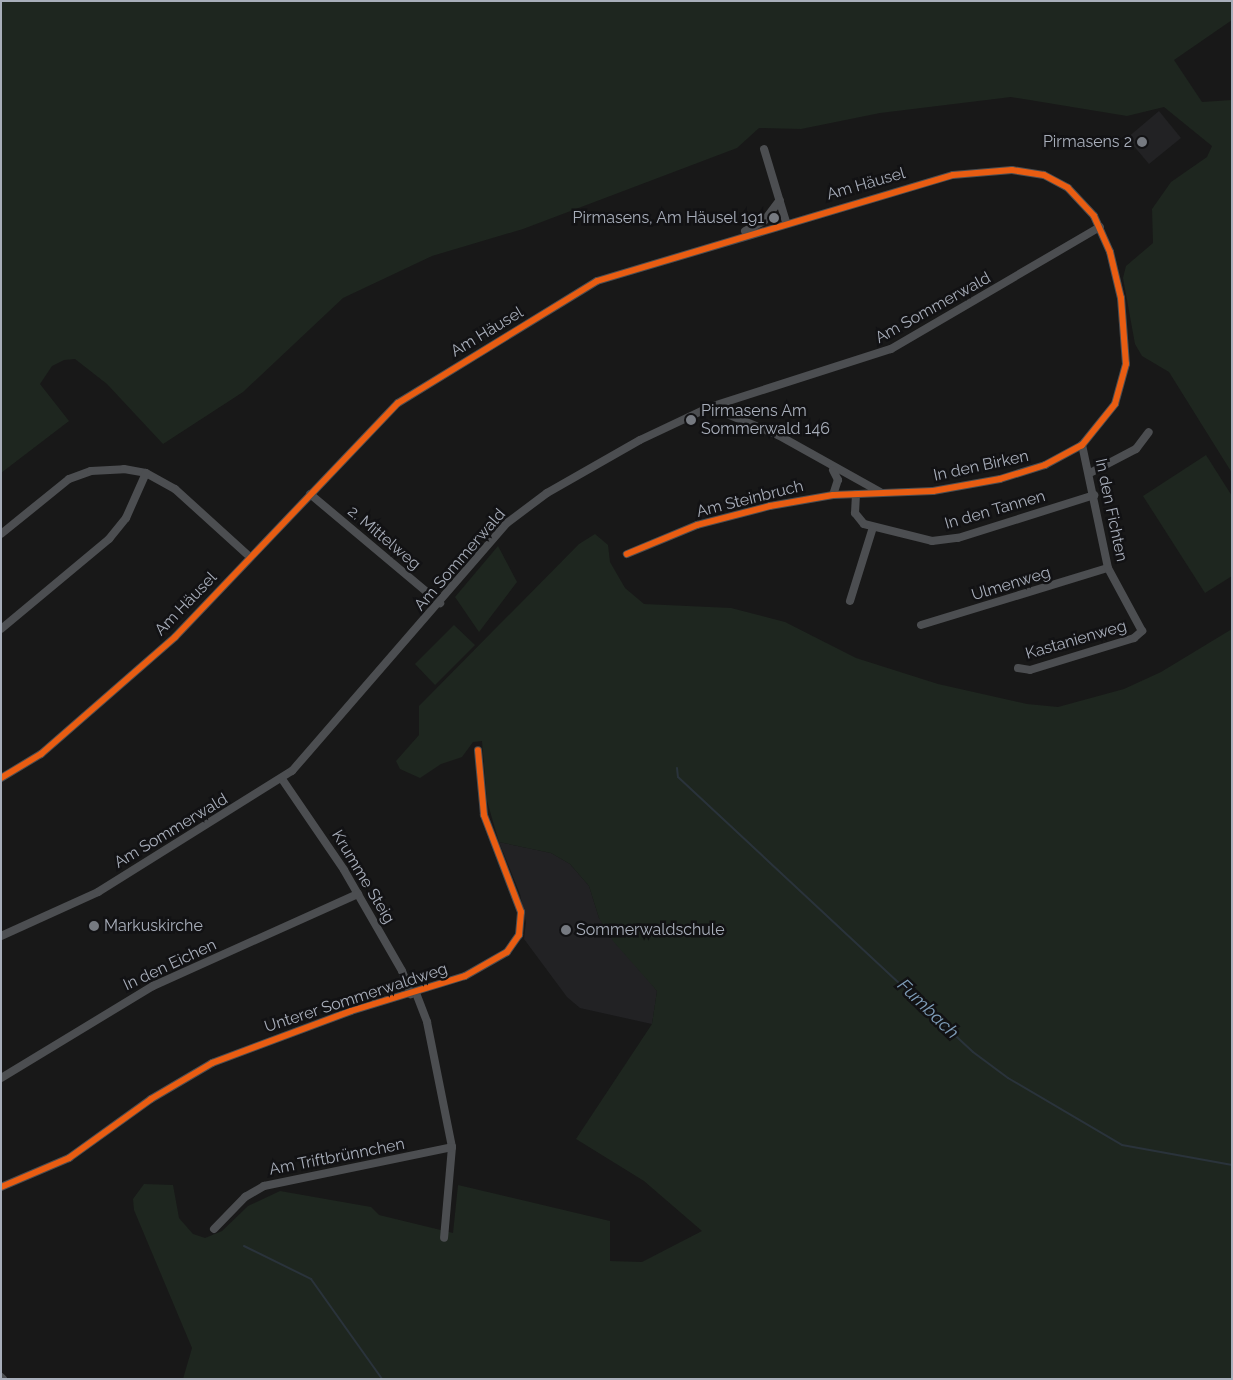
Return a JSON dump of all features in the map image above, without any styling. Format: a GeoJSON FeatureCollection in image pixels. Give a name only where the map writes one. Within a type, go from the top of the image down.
{"type":"FeatureCollection","features":[{"type":"Feature","properties":{"kind":"street"},"geometry":{"type":"LineString","coordinates":[[764,149],[786,222]]}},
{"type":"Feature","properties":{"kind":"street","name":"Am Häusel"},"geometry":{"type":"LineString","coordinates":[[1,778],[34,759],[150,660],[381,419],[424,386],[597,281],[786,222],[932,180],[1012,170],[1044,176],[1068,188],[1100,227]]}},
{"type":"Feature","properties":{"kind":"street","name":"Am Häusel"},"geometry":{"type":"LineString","coordinates":[[727,240],[764,221],[780,200]]}},
{"type":"Feature","properties":{"kind":"street","name":"Am Sommerwald"},"geometry":{"type":"LineString","coordinates":[[1,936],[98,892],[282,779],[314,750],[507,523],[529,505],[587,468],[710,407],[891,349],[1100,227]]}},
{"type":"Feature","properties":{"kind":"street","name":"In den Birken"},"geometry":{"type":"LineString","coordinates":[[710,407],[778,435],[833,470],[884,494],[951,489],[1000,479],[1045,465],[1082,445],[1116,404],[1126,364],[1121,298],[1100,227]]}},
{"type":"Feature","properties":{"kind":"street"},"geometry":{"type":"LineString","coordinates":[[1090,473],[1136,449],[1149,432]]}},
{"type":"Feature","properties":{"kind":"street","name":"In den Fichten"},"geometry":{"type":"LineString","coordinates":[[1082,445],[1090,473],[1108,568],[1142,624],[1141,634]]}},
{"type":"Feature","properties":{"kind":"street"},"geometry":{"type":"LineString","coordinates":[[1,534],[69,479],[112,469],[146,473],[184,496],[250,557]]}},
{"type":"Feature","properties":{"kind":"street"},"geometry":{"type":"LineString","coordinates":[[833,470],[838,480],[833,495]]}},
{"type":"Feature","properties":{"kind":"street"},"geometry":{"type":"LineString","coordinates":[[1,629],[109,539],[126,518],[146,473]]}},
{"type":"Feature","properties":{"kind":"street","name":"2. Mittelweg"},"geometry":{"type":"LineString","coordinates":[[310,494],[440,603]]}},
{"type":"Feature","properties":{"kind":"street","name":"In den Tannen"},"geometry":{"type":"LineString","coordinates":[[856,494],[857,517],[873,527],[914,539],[944,540],[1094,496]]}},
{"type":"Feature","properties":{"kind":"street","name":"Am Steinbruch"},"geometry":{"type":"LineString","coordinates":[[628,554],[722,517],[833,495],[884,494]]}},
{"type":"Feature","properties":{"kind":"street"},"geometry":{"type":"LineString","coordinates":[[850,601],[873,527]]}},
{"type":"Feature","properties":{"kind":"street","name":"Ulmenweg"},"geometry":{"type":"LineString","coordinates":[[921,625],[1108,568]]}},
{"type":"Feature","properties":{"kind":"street","name":"Kastanienweg"},"geometry":{"type":"LineString","coordinates":[[1018,668],[1030,670],[1141,634]]}},
{"type":"Feature","properties":{"kind":"street","name":"Unterer Sommerwaldweg"},"geometry":{"type":"LineString","coordinates":[[1,1187],[69,1158],[151,1099],[212,1063],[489,966],[514,944],[521,927],[519,903],[484,815],[478,750]]}},
{"type":"Feature","properties":{"kind":"street","name":"Krumme Steig"},"geometry":{"type":"LineString","coordinates":[[282,779],[358,894],[427,1022],[452,1147],[444,1238]]}},
{"type":"Feature","properties":{"kind":"street","name":"In den Eichen"},"geometry":{"type":"LineString","coordinates":[[1,1078],[153,986],[358,894]]}},
{"type":"Feature","properties":{"kind":"street","name":"Am Triftbrünnchen"},"geometry":{"type":"LineString","coordinates":[[214,1228],[233,1207],[264,1186],[452,1147]]}},
{"type":"Feature","properties":{"kind":"shaded area"},"geometry":{"type":"Polygon","coordinates":[[[1,1],[1232,1],[1232,20],[1174,60],[1202,102],[1232,100],[1232,473],[1169,372],[1142,356],[1135,344],[1123,278],[1126,266],[1153,243],[1152,209],[1171,182],[1207,157],[1212,146],[1164,107],[1127,116],[1011,97],[880,113],[801,129],[759,128],[737,148],[523,229],[432,256],[343,298],[243,392],[163,444],[107,384],[75,359],[64,360],[52,366],[40,384],[69,421],[1,473],[1,1]]]}},
{"type":"Feature","properties":{"kind":"shaded area"},"geometry":{"type":"Polygon","coordinates":[[[1159,111],[1181,138],[1149,164],[1127,138],[1159,111]]]}},
{"type":"Feature","properties":{"kind":"shaded area"},"geometry":{"type":"Polygon","coordinates":[[[1206,455],[1232,496],[1232,576],[1205,593],[1143,496],[1206,455]]]}},
{"type":"Feature","properties":{"kind":"shaded area"},"geometry":{"type":"Polygon","coordinates":[[[595,534],[608,545],[610,562],[625,588],[644,604],[731,608],[785,622],[856,658],[938,684],[1027,704],[1058,707],[1124,689],[1161,672],[1232,629],[1232,1379],[183,1379],[192,1348],[134,1210],[133,1199],[144,1184],[173,1185],[179,1218],[193,1234],[205,1238],[222,1231],[248,1206],[280,1191],[371,1207],[379,1215],[453,1233],[458,1185],[610,1221],[610,1261],[642,1262],[702,1231],[644,1181],[576,1139],[652,1024],[657,991],[613,941],[599,918],[589,886],[570,864],[551,853],[499,842],[487,801],[482,741],[473,742],[462,757],[441,764],[420,778],[400,769],[396,761],[419,735],[419,706],[579,544],[595,534]]]}},
{"type":"Feature","properties":{"kind":"shaded area"},"geometry":{"type":"Polygon","coordinates":[[[498,546],[517,582],[479,632],[455,597],[498,546]]]}},
{"type":"Feature","properties":{"kind":"shaded area"},"geometry":{"type":"Polygon","coordinates":[[[454,625],[475,645],[435,685],[415,664],[454,625]]]}},
{"type":"Feature","properties":{"kind":"shaded area","name":"Sommerwaldschule"},"geometry":{"type":"Polygon","coordinates":[[[499,842],[551,853],[570,864],[589,886],[599,918],[657,991],[652,1024],[580,1008],[567,997],[524,939],[526,922],[520,894],[499,842]]]}},
{"type":"Feature","properties":{"kind":"waterway","name":"Fumbach"},"geometry":{"type":"LineString","coordinates":[[677,768],[678,777],[973,1052],[1008,1078],[1122,1145],[1232,1165]]}},
{"type":"Feature","properties":{"kind":"waterway"},"geometry":{"type":"LineString","coordinates":[[244,1246],[311,1279],[382,1379]]}},
{"type":"Feature","properties":{"kind":"cycle path"},"geometry":{"type":"LineString","coordinates":[[1,778],[41,754],[175,637],[398,403],[597,281],[953,175],[1012,170],[1044,175],[1068,188],[1094,216],[1110,252],[1121,298],[1126,364],[1115,404],[1082,445],[1045,465],[1000,479],[933,491],[833,495],[770,506],[697,525],[627,554]]}},
{"type":"Feature","properties":{"kind":"cycle path"},"geometry":{"type":"LineString","coordinates":[[1,1187],[69,1158],[151,1099],[212,1063],[351,1011],[465,976],[507,952],[519,935],[521,912],[484,815],[478,750]]}},
{"type":"Feature","properties":{"kind":"place","name":"Pirmasens 2"},"geometry":{"type":"Point","coordinates":[1142,142]}},
{"type":"Feature","properties":{"kind":"place","name":"Pirmasens, Am Häusel 191"},"geometry":{"type":"Point","coordinates":[774,218]}},
{"type":"Feature","properties":{"kind":"place","name":"Pirmasens Am Sommerwald 146"},"geometry":{"type":"Point","coordinates":[691,420]}},
{"type":"Feature","properties":{"kind":"place","name":"Markuskirche"},"geometry":{"type":"Point","coordinates":[94,926]}},
{"type":"Feature","properties":{"kind":"place","name":"Sommerwaldschule"},"geometry":{"type":"Point","coordinates":[566,930]}}]}
